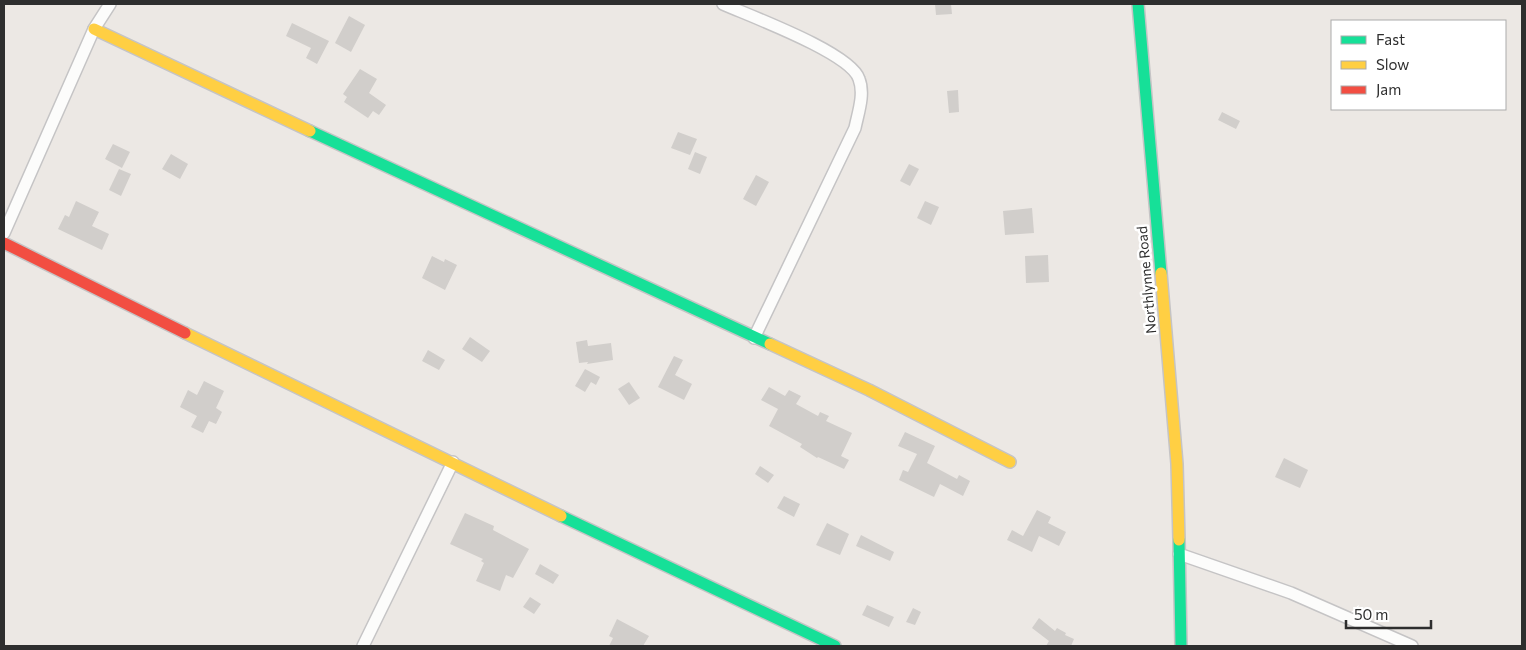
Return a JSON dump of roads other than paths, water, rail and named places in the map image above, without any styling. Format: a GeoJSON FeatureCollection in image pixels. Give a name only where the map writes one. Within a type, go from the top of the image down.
{"type":"FeatureCollection","features":[{"type":"Feature","properties":{"kind":"street"},"geometry":{"type":"LineString","coordinates":[[4,233],[94,29],[110,4]]}},
{"type":"Feature","properties":{"kind":"street"},"geometry":{"type":"LineString","coordinates":[[723,4],[793,34],[849,64],[858,74],[861,85],[861,102],[851,135],[754,338]]}},
{"type":"Feature","properties":{"kind":"street","name":"Northlynne Road"},"geometry":{"type":"LineString","coordinates":[[1138,4],[1177,464],[1182,646]]}},
{"type":"Feature","properties":{"kind":"street"},"geometry":{"type":"LineString","coordinates":[[94,29],[869,390],[1010,462]]}},
{"type":"Feature","properties":{"kind":"street"},"geometry":{"type":"LineString","coordinates":[[4,243],[225,353],[835,646]]}},
{"type":"Feature","properties":{"kind":"street"},"geometry":{"type":"LineString","coordinates":[[363,646],[453,462]]}},
{"type":"Feature","properties":{"kind":"street"},"geometry":{"type":"LineString","coordinates":[[1179,554],[1290,593],[1412,646]]}}]}
